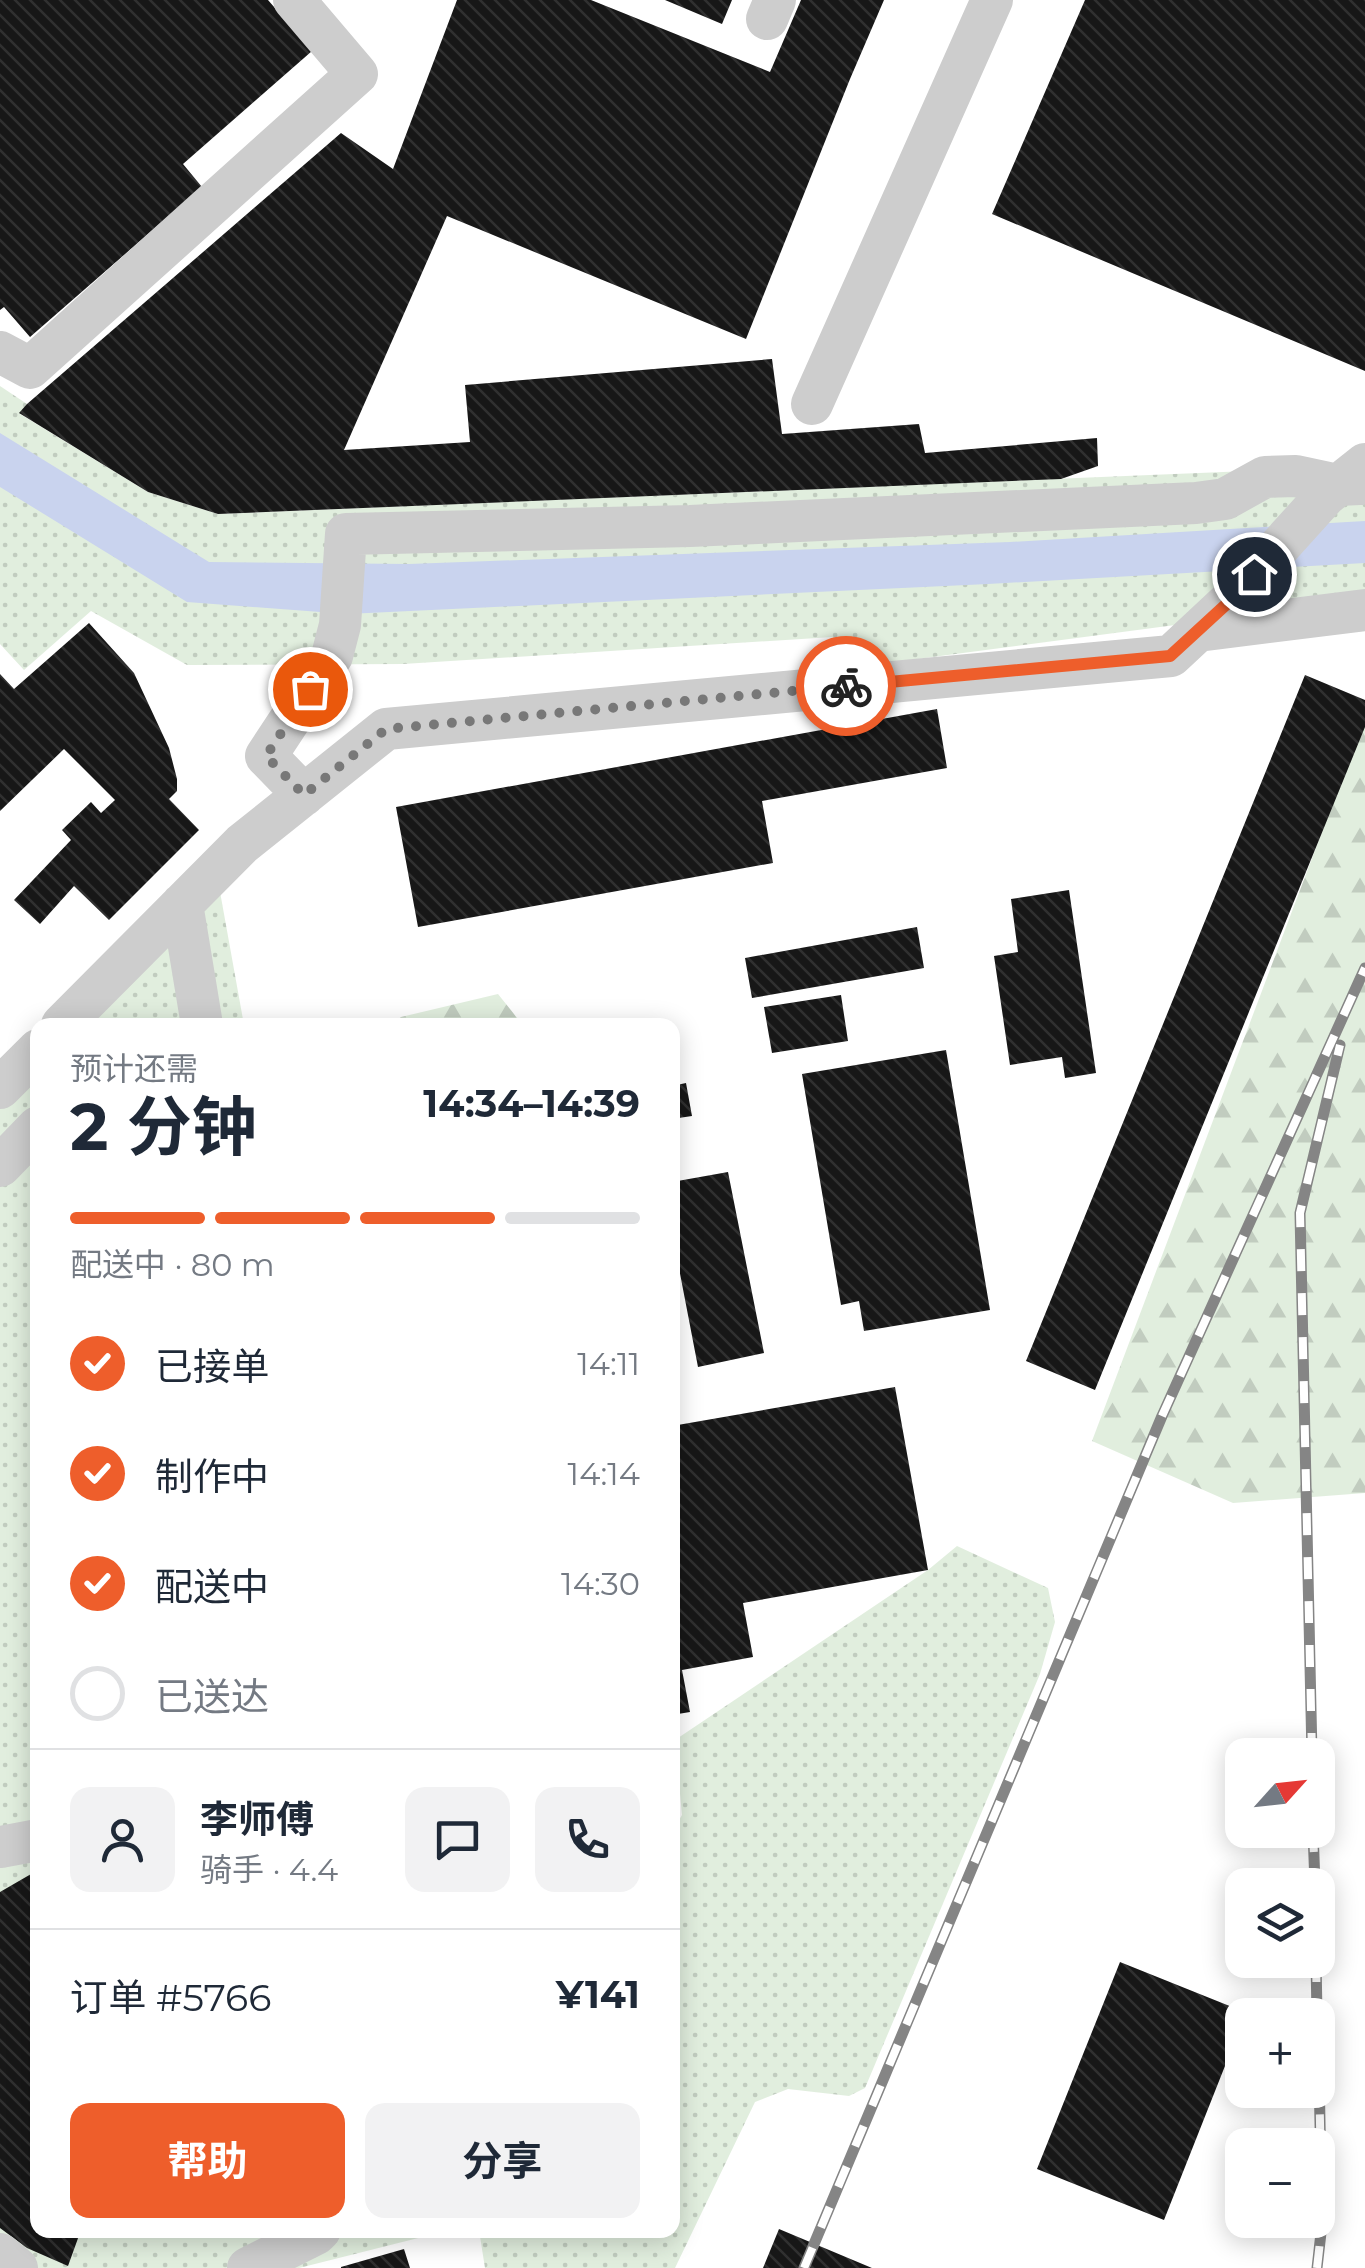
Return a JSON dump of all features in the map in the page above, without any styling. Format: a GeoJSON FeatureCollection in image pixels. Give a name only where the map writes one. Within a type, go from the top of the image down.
{"type":"FeatureCollection","features":[{"type":"Feature","properties":{"kind":"street"},"geometry":{"type":"LineString","coordinates":[[0,352],[30,368],[357,74],[294,0]]}},
{"type":"Feature","properties":{"kind":"street"},"geometry":{"type":"LineString","coordinates":[[812,404],[992,0]]}},
{"type":"Feature","properties":{"kind":"street"},"geometry":{"type":"LineString","coordinates":[[304,795],[266,756],[332,656],[340,624],[346,534],[690,526],[1196,503],[1225,499],[1264,477],[1348,482]]}},
{"type":"Feature","properties":{"kind":"street"},"geometry":{"type":"LineString","coordinates":[[69,1018],[242,844],[386,729],[1170,656],[1348,482]]}},
{"type":"Feature","properties":{"kind":"street"},"geometry":{"type":"LineString","coordinates":[[1198,631],[1365,610]]}},
{"type":"Feature","properties":{"kind":"street"},"geometry":{"type":"LineString","coordinates":[[182,904],[201,1018]]}},
{"type":"Feature","properties":{"kind":"street"},"geometry":{"type":"LineString","coordinates":[[0,1088],[30,1058]]}},
{"type":"Feature","properties":{"kind":"street"},"geometry":{"type":"LineString","coordinates":[[0,1166],[30,1135]]}},
{"type":"Feature","properties":{"kind":"street"},"geometry":{"type":"LineString","coordinates":[[0,1847],[30,1841]]}},
{"type":"Feature","properties":{"kind":"street"},"geometry":{"type":"LineString","coordinates":[[248,2268],[308,2238]]}},
{"type":"Feature","properties":{"kind":"street"},"geometry":{"type":"LineString","coordinates":[[0,2254],[17,2268]]}},
{"type":"Feature","properties":{"kind":"green space"},"geometry":{"type":"Polygon","coordinates":[[[0,386],[27,404],[20,414],[148,492],[218,514],[1365,466],[1365,600],[834,670],[833,637],[403,664],[187,665],[91,611],[24,670],[0,644],[0,386]]]}},
{"type":"Feature","properties":{"kind":"green space"},"geometry":{"type":"Polygon","coordinates":[[[1365,718],[1365,1493],[1233,1503],[1092,1441],[1365,718]]]}},
{"type":"Feature","properties":{"kind":"green space"},"geometry":{"type":"Polygon","coordinates":[[[215,864],[243,1018],[66,1018],[215,864]]]}},
{"type":"Feature","properties":{"kind":"green space"},"geometry":{"type":"Polygon","coordinates":[[[498,994],[517,1018],[400,1018],[498,994]]]}},
{"type":"Feature","properties":{"kind":"green space"},"geometry":{"type":"Polygon","coordinates":[[[30,1054],[30,2238],[418,2238],[299,2268],[0,2268],[0,1085],[30,1054]]]}},
{"type":"Feature","properties":{"kind":"green space"},"geometry":{"type":"Polygon","coordinates":[[[957,1546],[1048,1588],[1055,1622],[1040,1674],[865,2088],[849,2096],[788,2089],[755,2102],[675,2268],[485,2268],[480,2238],[680,2238],[680,1737],[928,1570],[957,1546]]]}},
{"type":"Feature","properties":{"kind":"water"},"geometry":{"type":"Polygon","coordinates":[[[0,433],[209,562],[409,564],[1010,542],[1365,521],[1365,563],[347,614],[187,602],[0,487],[0,433]]]}},
{"type":"Feature","properties":{"kind":"building"},"geometry":{"type":"Polygon","coordinates":[[[0,0],[268,0],[312,51],[183,164],[202,187],[30,337],[4,307],[0,310],[0,0]]]}},
{"type":"Feature","properties":{"kind":"building"},"geometry":{"type":"Polygon","coordinates":[[[457,0],[591,0],[770,72],[801,0],[884,0],[746,339],[447,216],[344,450],[470,442],[465,385],[772,359],[782,434],[919,424],[925,453],[1097,438],[1098,466],[1061,479],[218,514],[148,492],[19,413],[341,133],[393,169],[457,0]]]}},
{"type":"Feature","properties":{"kind":"building"},"geometry":{"type":"Polygon","coordinates":[[[665,0],[732,0],[722,24],[665,0]]]}},
{"type":"Feature","properties":{"kind":"building"},"geometry":{"type":"Polygon","coordinates":[[[1085,0],[1365,0],[1365,371],[992,214],[1085,0]]]}},
{"type":"Feature","properties":{"kind":"building"},"geometry":{"type":"Polygon","coordinates":[[[89,623],[134,673],[169,748],[177,791],[169,799],[199,830],[109,920],[74,886],[40,924],[14,900],[71,840],[62,830],[91,802],[101,813],[115,800],[64,749],[0,811],[0,674],[14,689],[89,623]]]}},
{"type":"Feature","properties":{"kind":"building"},"geometry":{"type":"Polygon","coordinates":[[[1305,675],[1365,700],[1365,727],[1095,1390],[1026,1361],[1305,675]]]}},
{"type":"Feature","properties":{"kind":"building"},"geometry":{"type":"Polygon","coordinates":[[[937,709],[947,768],[762,801],[773,863],[418,927],[396,807],[937,709]]]}},
{"type":"Feature","properties":{"kind":"building"},"geometry":{"type":"Polygon","coordinates":[[[1069,890],[1096,1073],[1065,1078],[1062,1057],[1010,1065],[994,956],[1018,952],[1011,899],[1069,890]]]}},
{"type":"Feature","properties":{"kind":"building"},"geometry":{"type":"Polygon","coordinates":[[[917,927],[924,968],[752,998],[745,958],[917,927]]]}},
{"type":"Feature","properties":{"kind":"building"},"geometry":{"type":"Polygon","coordinates":[[[841,995],[848,1041],[772,1053],[764,1007],[841,995]]]}},
{"type":"Feature","properties":{"kind":"building"},"geometry":{"type":"Polygon","coordinates":[[[946,1050],[990,1310],[864,1331],[859,1301],[841,1305],[802,1074],[946,1050]]]}},
{"type":"Feature","properties":{"kind":"building"},"geometry":{"type":"Polygon","coordinates":[[[686,1083],[692,1116],[680,1118],[680,1084],[686,1083]]]}},
{"type":"Feature","properties":{"kind":"building"},"geometry":{"type":"Polygon","coordinates":[[[728,1172],[764,1353],[698,1367],[680,1274],[680,1181],[728,1172]]]}},
{"type":"Feature","properties":{"kind":"building"},"geometry":{"type":"Polygon","coordinates":[[[895,1387],[928,1570],[743,1603],[753,1657],[682,1670],[690,1712],[680,1714],[680,1425],[895,1387]]]}},
{"type":"Feature","properties":{"kind":"building"},"geometry":{"type":"Polygon","coordinates":[[[30,1875],[30,2238],[78,2238],[68,2266],[27,2248],[0,2228],[0,1892],[30,1875]]]}},
{"type":"Feature","properties":{"kind":"building"},"geometry":{"type":"Polygon","coordinates":[[[1120,1962],[1225,2004],[1225,2066],[1164,2220],[1037,2169],[1120,1962]]]}},
{"type":"Feature","properties":{"kind":"building"},"geometry":{"type":"Polygon","coordinates":[[[779,2229],[872,2268],[763,2268],[779,2229]]]}},
{"type":"Feature","properties":{"kind":"building"},"geometry":{"type":"Polygon","coordinates":[[[404,2249],[410,2268],[341,2268],[341,2267],[404,2249]]]}},
{"type":"Feature","properties":{"kind":"railway"},"geometry":{"type":"LineString","coordinates":[[804,2268],[1162,1416],[1365,968]]}},
{"type":"Feature","properties":{"kind":"railway"},"geometry":{"type":"LineString","coordinates":[[1312,1738],[1300,1213],[1340,1045]]}},
{"type":"Feature","properties":{"kind":"railway"},"geometry":{"type":"LineString","coordinates":[[1314,1848],[1314,1868]]}},
{"type":"Feature","properties":{"kind":"railway"},"geometry":{"type":"LineString","coordinates":[[1316,1978],[1317,1998]]}},
{"type":"Feature","properties":{"kind":"railway"},"geometry":{"type":"LineString","coordinates":[[1317,2268],[1322,2224],[1320,2108]]}},
{"type":"Feature","properties":{"kind":"way so far"},"geometry":{"type":"LineString","coordinates":[[310,689],[266,756],[304,795],[386,729],[846,686]]}},
{"type":"Feature","properties":{"kind":"route"},"geometry":{"type":"LineString","coordinates":[[846,686],[1170,656],[1254,574]]}}]}
